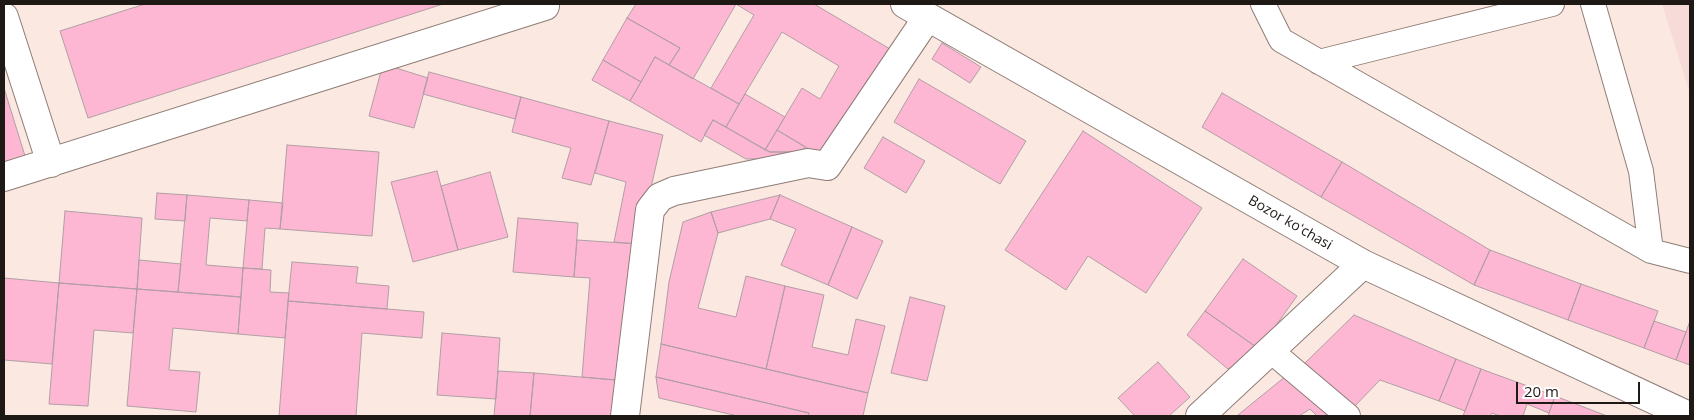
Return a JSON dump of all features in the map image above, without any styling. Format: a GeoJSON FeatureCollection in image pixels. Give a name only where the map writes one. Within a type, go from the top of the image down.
{"type":"FeatureCollection","features":[{"type":"Feature","properties":{"kind":"street"},"geometry":{"type":"LineString","coordinates":[[4,178],[545,6]]}},
{"type":"Feature","properties":{"kind":"street"},"geometry":{"type":"LineString","coordinates":[[625,416],[650,210],[660,197],[674,191],[808,163],[827,166],[916,11]]}},
{"type":"Feature","properties":{"kind":"street","name":"Bozor koʻchasi"},"geometry":{"type":"LineString","coordinates":[[916,11],[1363,264],[1689,416]]}},
{"type":"Feature","properties":{"kind":"street"},"geometry":{"type":"LineString","coordinates":[[4,17],[51,163]]}},
{"type":"Feature","properties":{"kind":"street"},"geometry":{"type":"LineString","coordinates":[[1200,416],[1271,352],[1363,264]]}},
{"type":"Feature","properties":{"kind":"lane"},"geometry":{"type":"LineString","coordinates":[[1263,4],[1281,40],[1650,250],[1690,261]]}},
{"type":"Feature","properties":{"kind":"lane"},"geometry":{"type":"LineString","coordinates":[[1318,62],[1552,4]]}},
{"type":"Feature","properties":{"kind":"lane"},"geometry":{"type":"LineString","coordinates":[[1593,4],[1641,171],[1650,250]]}},
{"type":"Feature","properties":{"kind":"lane"},"geometry":{"type":"LineString","coordinates":[[1271,352],[1348,416]]}},
{"type":"Feature","properties":{"kind":"shaded area"},"geometry":{"type":"Polygon","coordinates":[[[1662,4],[1690,4],[1690,94],[1662,4]]]}},
{"type":"Feature","properties":{"kind":"building"},"geometry":{"type":"Polygon","coordinates":[[[145,4],[443,4],[88,118],[60,31],[145,4]]]}},
{"type":"Feature","properties":{"kind":"building"},"geometry":{"type":"Polygon","coordinates":[[[636,4],[736,4],[693,79],[669,65],[680,48],[627,18],[636,4]]]}},
{"type":"Feature","properties":{"kind":"building"},"geometry":{"type":"Polygon","coordinates":[[[736,4],[814,4],[890,49],[826,159],[777,130],[802,88],[820,99],[839,66],[782,32],[739,104],[711,88],[754,15],[736,4]]]}},
{"type":"Feature","properties":{"kind":"building"},"geometry":{"type":"Polygon","coordinates":[[[627,18],[680,48],[669,65],[655,57],[641,82],[603,60],[627,18]]]}},
{"type":"Feature","properties":{"kind":"building"},"geometry":{"type":"Polygon","coordinates":[[[942,43],[981,67],[970,83],[932,59],[942,43]]]}},
{"type":"Feature","properties":{"kind":"building"},"geometry":{"type":"Polygon","coordinates":[[[655,57],[739,104],[726,127],[713,120],[701,142],[630,101],[655,57]]]}},
{"type":"Feature","properties":{"kind":"building"},"geometry":{"type":"Polygon","coordinates":[[[603,60],[641,82],[630,101],[592,80],[603,60]]]}},
{"type":"Feature","properties":{"kind":"building"},"geometry":{"type":"Polygon","coordinates":[[[383,64],[428,78],[414,128],[369,116],[383,64]]]}},
{"type":"Feature","properties":{"kind":"building"},"geometry":{"type":"Polygon","coordinates":[[[429,72],[521,97],[515,119],[423,94],[429,72]]]}},
{"type":"Feature","properties":{"kind":"building"},"geometry":{"type":"Polygon","coordinates":[[[919,79],[1026,141],[1000,184],[894,122],[919,79]]]}},
{"type":"Feature","properties":{"kind":"building"},"geometry":{"type":"Polygon","coordinates":[[[4,88],[25,156],[4,162],[4,88]]]}},
{"type":"Feature","properties":{"kind":"building"},"geometry":{"type":"Polygon","coordinates":[[[1222,93],[1342,162],[1321,197],[1202,127],[1222,93]]]}},
{"type":"Feature","properties":{"kind":"building"},"geometry":{"type":"Polygon","coordinates":[[[745,94],[785,117],[765,150],[726,127],[745,94]]]}},
{"type":"Feature","properties":{"kind":"building"},"geometry":{"type":"Polygon","coordinates":[[[521,97],[609,121],[591,185],[562,178],[571,148],[512,132],[521,97]]]}},
{"type":"Feature","properties":{"kind":"building"},"geometry":{"type":"Polygon","coordinates":[[[713,120],[770,152],[802,152],[799,158],[746,159],[704,135],[713,120]]]}},
{"type":"Feature","properties":{"kind":"building"},"geometry":{"type":"Polygon","coordinates":[[[609,121],[663,135],[638,244],[614,242],[626,182],[595,173],[609,121]]]}},
{"type":"Feature","properties":{"kind":"building"},"geometry":{"type":"Polygon","coordinates":[[[777,130],[805,147],[802,152],[770,152],[765,150],[777,130]]]}},
{"type":"Feature","properties":{"kind":"building"},"geometry":{"type":"Polygon","coordinates":[[[1083,131],[1202,208],[1146,293],[1088,256],[1066,290],[1005,250],[1083,131]]]}},
{"type":"Feature","properties":{"kind":"building"},"geometry":{"type":"Polygon","coordinates":[[[883,137],[925,161],[906,193],[864,168],[883,137]]]}},
{"type":"Feature","properties":{"kind":"building"},"geometry":{"type":"Polygon","coordinates":[[[287,145],[379,152],[372,236],[280,229],[287,145]]]}},
{"type":"Feature","properties":{"kind":"building"},"geometry":{"type":"Polygon","coordinates":[[[1342,162],[1490,250],[1474,285],[1321,197],[1342,162]]]}},
{"type":"Feature","properties":{"kind":"building"},"geometry":{"type":"Polygon","coordinates":[[[437,171],[458,250],[413,262],[391,182],[437,171]]]}},
{"type":"Feature","properties":{"kind":"building"},"geometry":{"type":"Polygon","coordinates":[[[490,172],[508,237],[458,250],[441,186],[490,172]]]}},
{"type":"Feature","properties":{"kind":"building"},"geometry":{"type":"Polygon","coordinates":[[[157,193],[187,195],[185,221],[155,219],[157,193]]]}},
{"type":"Feature","properties":{"kind":"building"},"geometry":{"type":"Polygon","coordinates":[[[187,195],[249,200],[247,221],[210,218],[206,265],[243,268],[241,297],[178,292],[187,195]]]}},
{"type":"Feature","properties":{"kind":"building"},"geometry":{"type":"Polygon","coordinates":[[[780,195],[852,227],[828,285],[781,265],[796,229],[770,219],[780,195]]]}},
{"type":"Feature","properties":{"kind":"building"},"geometry":{"type":"Polygon","coordinates":[[[780,195],[770,219],[718,233],[711,212],[780,195]]]}},
{"type":"Feature","properties":{"kind":"building"},"geometry":{"type":"Polygon","coordinates":[[[249,200],[283,203],[280,229],[265,228],[262,269],[243,268],[249,200]]]}},
{"type":"Feature","properties":{"kind":"building"},"geometry":{"type":"Polygon","coordinates":[[[65,211],[142,218],[137,289],[59,283],[65,211]]]}},
{"type":"Feature","properties":{"kind":"building"},"geometry":{"type":"Polygon","coordinates":[[[711,212],[718,233],[698,308],[736,317],[746,276],[785,286],[766,369],[661,344],[669,282],[683,222],[711,212]]]}},
{"type":"Feature","properties":{"kind":"building"},"geometry":{"type":"Polygon","coordinates":[[[518,218],[578,223],[574,277],[513,272],[518,218]]]}},
{"type":"Feature","properties":{"kind":"building"},"geometry":{"type":"Polygon","coordinates":[[[852,227],[883,241],[857,299],[828,285],[852,227]]]}},
{"type":"Feature","properties":{"kind":"building"},"geometry":{"type":"Polygon","coordinates":[[[577,240],[638,244],[627,381],[582,377],[590,278],[574,277],[577,240]]]}},
{"type":"Feature","properties":{"kind":"building"},"geometry":{"type":"Polygon","coordinates":[[[1490,250],[1581,284],[1568,320],[1474,285],[1490,250]]]}},
{"type":"Feature","properties":{"kind":"building"},"geometry":{"type":"Polygon","coordinates":[[[1243,259],[1297,296],[1259,349],[1205,311],[1243,259]]]}},
{"type":"Feature","properties":{"kind":"building"},"geometry":{"type":"Polygon","coordinates":[[[139,260],[181,264],[178,292],[137,289],[139,260]]]}},
{"type":"Feature","properties":{"kind":"building"},"geometry":{"type":"Polygon","coordinates":[[[292,262],[358,267],[356,283],[389,286],[387,309],[288,301],[292,262]]]}},
{"type":"Feature","properties":{"kind":"building"},"geometry":{"type":"Polygon","coordinates":[[[243,268],[271,270],[270,292],[289,293],[285,338],[238,334],[243,268]]]}},
{"type":"Feature","properties":{"kind":"building"},"geometry":{"type":"Polygon","coordinates":[[[4,278],[59,283],[52,364],[4,360],[4,278]]]}},
{"type":"Feature","properties":{"kind":"building"},"geometry":{"type":"Polygon","coordinates":[[[59,283],[137,289],[133,333],[94,330],[88,406],[49,404],[59,283]]]}},
{"type":"Feature","properties":{"kind":"building"},"geometry":{"type":"Polygon","coordinates":[[[1581,284],[1658,311],[1644,348],[1568,320],[1581,284]]]}},
{"type":"Feature","properties":{"kind":"building"},"geometry":{"type":"Polygon","coordinates":[[[785,286],[824,295],[812,347],[848,355],[856,319],[885,326],[868,393],[766,369],[785,286]]]}},
{"type":"Feature","properties":{"kind":"building"},"geometry":{"type":"Polygon","coordinates":[[[137,289],[241,297],[238,334],[173,328],[169,370],[200,372],[196,412],[127,406],[137,289]]]}},
{"type":"Feature","properties":{"kind":"building"},"geometry":{"type":"Polygon","coordinates":[[[910,297],[945,306],[927,381],[891,373],[910,297]]]}},
{"type":"Feature","properties":{"kind":"building"},"geometry":{"type":"Polygon","coordinates":[[[288,301],[424,312],[422,338],[362,333],[356,416],[279,416],[288,301]]]}},
{"type":"Feature","properties":{"kind":"building"},"geometry":{"type":"Polygon","coordinates":[[[1205,311],[1259,349],[1228,369],[1187,335],[1205,311]]]}},
{"type":"Feature","properties":{"kind":"building"},"geometry":{"type":"Polygon","coordinates":[[[1354,315],[1456,359],[1439,401],[1380,380],[1353,408],[1305,363],[1354,315]]]}},
{"type":"Feature","properties":{"kind":"building"},"geometry":{"type":"Polygon","coordinates":[[[1654,321],[1686,332],[1676,360],[1644,348],[1654,321]]]}},
{"type":"Feature","properties":{"kind":"building"},"geometry":{"type":"Polygon","coordinates":[[[1690,321],[1690,365],[1676,360],[1690,321]]]}},
{"type":"Feature","properties":{"kind":"building"},"geometry":{"type":"Polygon","coordinates":[[[442,333],[500,338],[496,399],[437,395],[442,333]]]}},
{"type":"Feature","properties":{"kind":"building"},"geometry":{"type":"Polygon","coordinates":[[[661,344],[868,393],[863,416],[808,416],[809,413],[656,377],[661,344]]]}},
{"type":"Feature","properties":{"kind":"building"},"geometry":{"type":"Polygon","coordinates":[[[1456,359],[1481,369],[1465,411],[1439,401],[1456,359]]]}},
{"type":"Feature","properties":{"kind":"building"},"geometry":{"type":"Polygon","coordinates":[[[1158,362],[1190,397],[1169,416],[1135,416],[1118,398],[1158,362]]]}},
{"type":"Feature","properties":{"kind":"building"},"geometry":{"type":"Polygon","coordinates":[[[1297,367],[1348,416],[1317,416],[1310,409],[1299,416],[1238,415],[1297,367]]]}},
{"type":"Feature","properties":{"kind":"building"},"geometry":{"type":"Polygon","coordinates":[[[1481,369],[1555,396],[1549,413],[1527,404],[1523,416],[1500,416],[1492,413],[1490,416],[1463,416],[1481,369]]]}},
{"type":"Feature","properties":{"kind":"building"},"geometry":{"type":"Polygon","coordinates":[[[498,371],[534,373],[530,416],[494,416],[498,371]]]}},
{"type":"Feature","properties":{"kind":"building"},"geometry":{"type":"Polygon","coordinates":[[[534,373],[627,381],[624,416],[530,416],[534,373]]]}},
{"type":"Feature","properties":{"kind":"building"},"geometry":{"type":"Polygon","coordinates":[[[656,377],[809,413],[808,416],[738,416],[659,398],[656,377]]]}},
{"type":"Feature","properties":{"kind":"building"},"geometry":{"type":"Polygon","coordinates":[[[1555,396],[1607,416],[1548,416],[1555,396]]]}}]}
